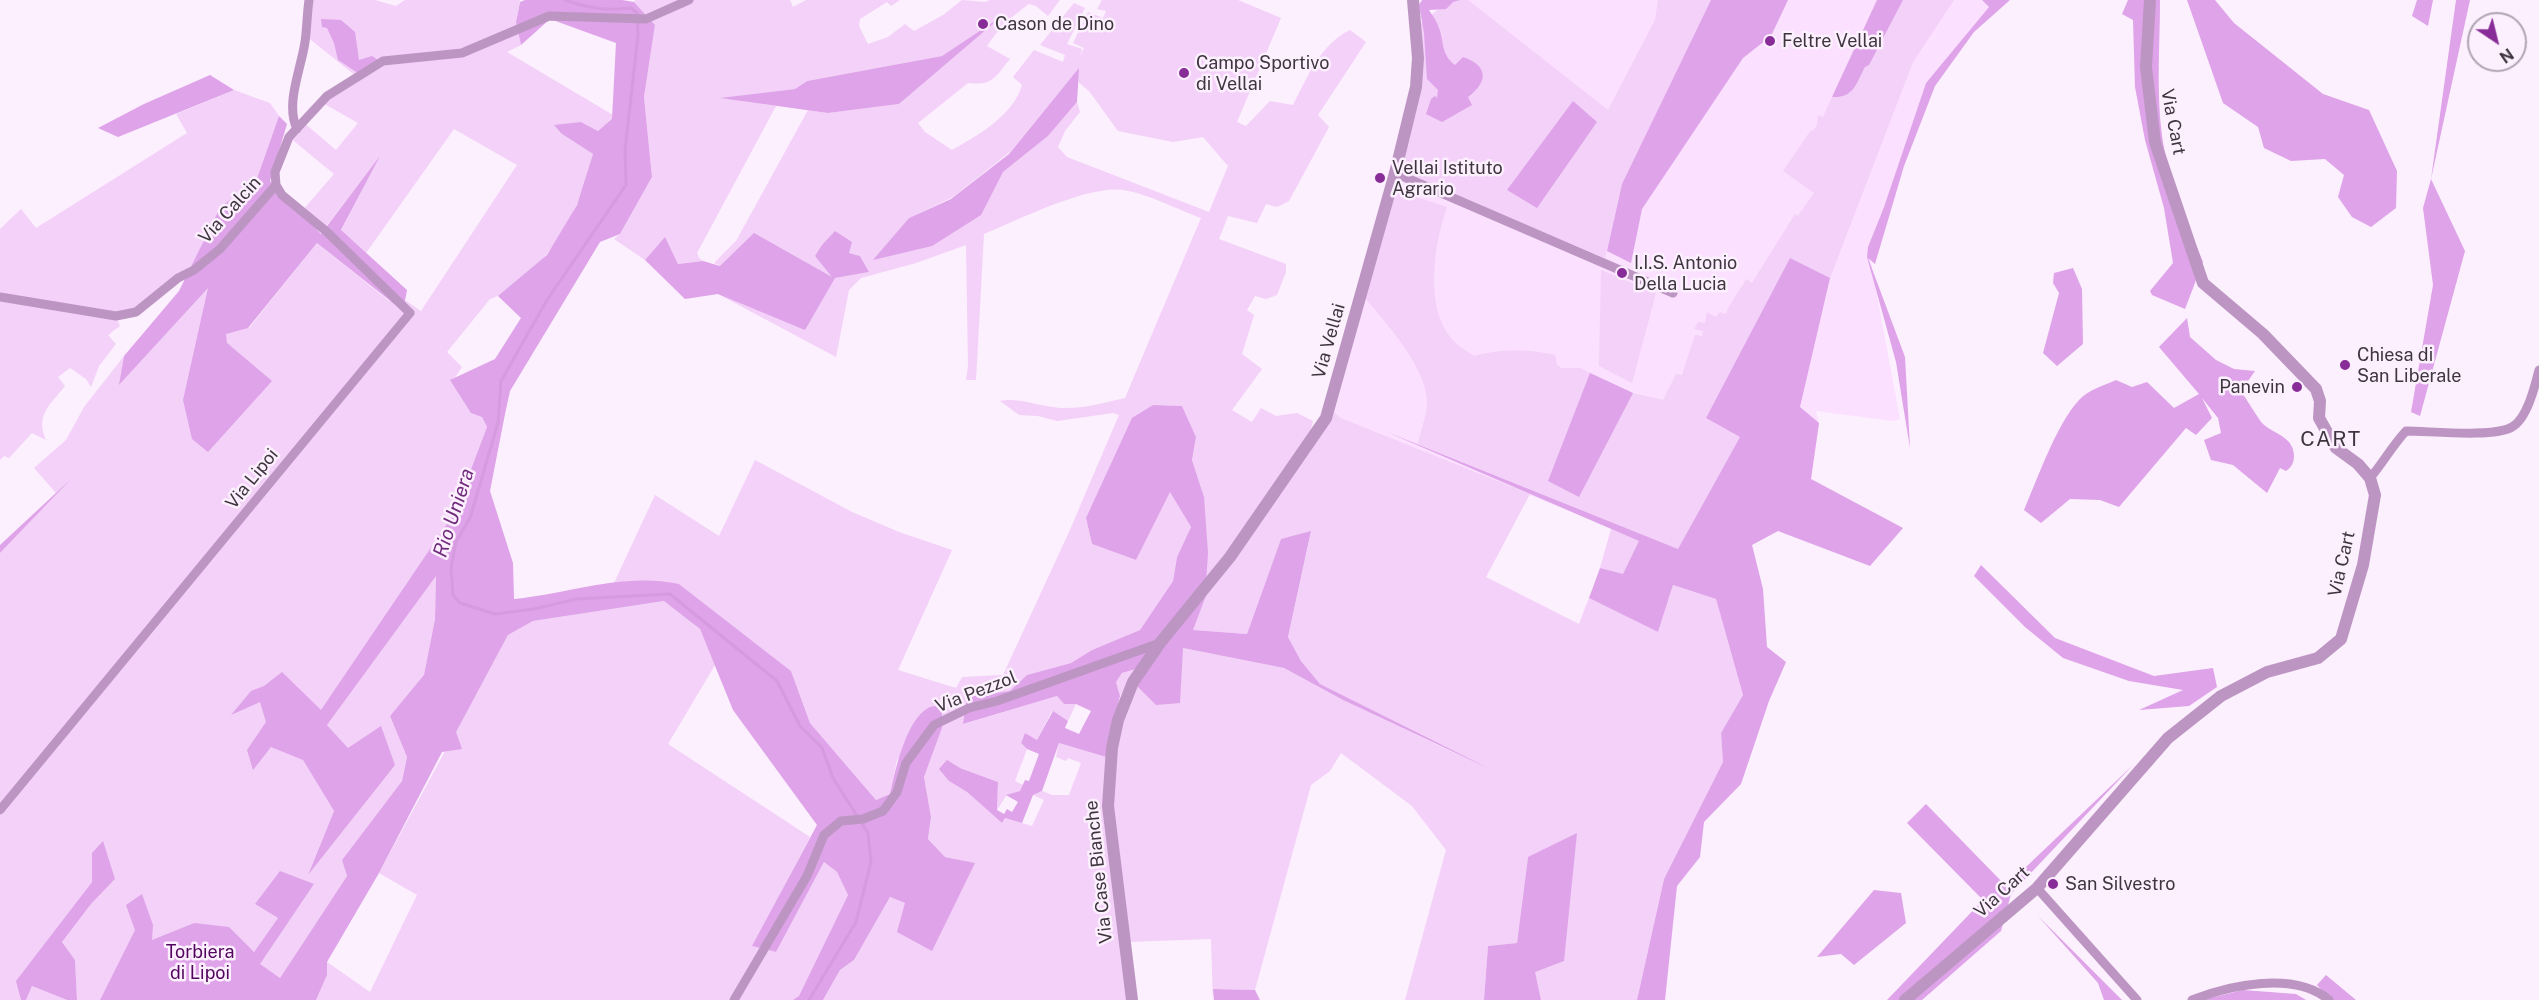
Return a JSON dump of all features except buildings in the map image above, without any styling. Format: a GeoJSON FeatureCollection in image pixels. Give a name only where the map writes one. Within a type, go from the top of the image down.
{"type":"FeatureCollection","features":[{"type":"Feature","properties":{"kind":"street"},"geometry":{"type":"LineString","coordinates":[[297,129],[292,120],[292,107],[306,39],[309,0]]}},
{"type":"Feature","properties":{"kind":"street","name":"Via Calcin"},"geometry":{"type":"LineString","coordinates":[[0,297],[116,316],[136,312],[220,249],[276,185],[274,172],[289,138],[327,96],[383,61],[462,52],[549,16],[644,19],[689,0]]}},
{"type":"Feature","properties":{"kind":"street","name":"Via Vellai"},"geometry":{"type":"LineString","coordinates":[[1160,643],[1230,557],[1326,418],[1395,173],[1417,74],[1413,0]]}},
{"type":"Feature","properties":{"kind":"street","name":"Via Cart"},"geometry":{"type":"LineString","coordinates":[[1905,1000],[2037,888],[2168,738],[2221,696],[2267,672],[2318,658],[2341,639],[2364,565],[2375,495],[2370,478],[2358,464],[2336,448],[2319,418],[2320,402],[2316,388],[2263,334],[2203,283],[2155,142],[2146,67],[2150,0]]}},
{"type":"Feature","properties":{"kind":"street"},"geometry":{"type":"LineString","coordinates":[[1395,173],[1673,294]]}},
{"type":"Feature","properties":{"kind":"street","name":"Via Lipoi"},"geometry":{"type":"LineString","coordinates":[[0,810],[410,313],[327,232],[282,195],[276,185]]}},
{"type":"Feature","properties":{"kind":"street"},"geometry":{"type":"LineString","coordinates":[[2513,427],[2524,413],[2533,393],[2539,370]]}},
{"type":"Feature","properties":{"kind":"street"},"geometry":{"type":"LineString","coordinates":[[2370,478],[2382,464],[2392,446],[2406,431],[2491,433],[2513,427],[2524,418],[2539,394]]}},
{"type":"Feature","properties":{"kind":"street","name":"Via Pezzol"},"geometry":{"type":"LineString","coordinates":[[734,1000],[807,876],[824,835],[841,821],[863,819],[884,811],[897,792],[906,763],[934,725],[969,708],[997,701],[1160,643]]}},
{"type":"Feature","properties":{"kind":"street","name":"Via Case Bianche"},"geometry":{"type":"LineString","coordinates":[[1132,1000],[1108,806],[1110,772],[1118,720],[1133,682],[1160,643]]}},
{"type":"Feature","properties":{"kind":"street"},"geometry":{"type":"LineString","coordinates":[[2037,888],[2137,1000]]}},
{"type":"Feature","properties":{"kind":"street"},"geometry":{"type":"LineString","coordinates":[[2192,1000],[2245,984],[2279,984],[2300,986],[2317,991],[2329,1000]]}},
{"type":"Feature","properties":{"kind":"shaded area"},"geometry":{"type":"Polygon","coordinates":[[[309,0],[375,0],[396,6],[405,0],[520,0],[516,22],[521,45],[507,52],[613,115],[612,120],[598,131],[581,122],[562,134],[593,154],[582,192],[571,218],[542,260],[517,284],[490,299],[447,352],[462,367],[452,382],[478,409],[487,427],[468,477],[470,490],[327,725],[436,575],[435,619],[424,676],[390,716],[407,757],[402,781],[342,860],[347,876],[280,978],[259,964],[314,884],[255,904],[278,918],[254,952],[194,923],[151,941],[135,930],[100,1000],[77,1000],[75,960],[62,942],[91,904],[115,879],[92,853],[92,882],[17,981],[21,1000],[0,1000],[0,553],[59,491],[56,493],[34,468],[66,440],[84,407],[124,356],[120,384],[208,287],[249,328],[317,243],[389,301],[405,300],[421,311],[517,165],[454,129],[366,253],[341,231],[377,161],[324,229],[302,211],[334,174],[289,137],[303,122],[336,150],[358,123],[321,102],[357,77],[305,35],[309,0]],[[327,725],[303,760],[334,811],[309,872],[395,764],[348,748],[327,725]]]}},
{"type":"Feature","properties":{"kind":"shaded area"},"geometry":{"type":"Polygon","coordinates":[[[635,0],[790,0],[793,7],[806,0],[900,0],[891,6],[887,2],[860,19],[859,26],[868,44],[888,37],[905,24],[914,31],[943,15],[962,0],[985,2],[990,0],[1060,0],[1048,16],[1036,6],[1029,4],[1011,18],[987,46],[1010,59],[997,75],[983,83],[968,83],[918,123],[925,132],[952,150],[993,124],[1011,106],[1022,85],[1013,77],[1034,50],[1063,62],[1065,55],[1040,45],[1074,3],[1085,8],[1067,44],[1082,49],[1080,56],[1084,48],[1073,43],[1088,12],[1103,18],[1106,11],[1097,9],[1102,0],[1238,0],[1281,18],[1237,122],[1246,126],[1270,101],[1293,105],[1316,62],[1340,36],[1350,30],[1366,42],[1318,115],[1329,127],[1289,201],[1277,207],[1266,204],[1257,223],[1228,216],[1219,239],[1286,264],[1286,272],[1277,295],[1266,299],[1255,296],[1247,310],[1254,315],[1242,354],[1262,369],[1232,410],[1252,422],[1261,408],[1276,416],[1297,413],[1313,421],[1308,441],[1206,582],[1202,491],[1192,460],[1196,437],[1182,406],[1153,405],[1086,518],[1092,544],[1136,560],[1170,491],[1191,527],[1177,557],[1173,581],[1140,630],[1092,650],[1071,663],[1027,675],[1010,691],[967,698],[964,724],[1057,696],[1064,704],[1076,704],[1068,721],[1052,711],[1037,740],[1025,733],[1021,743],[1027,749],[1015,781],[1023,785],[1020,791],[1006,796],[997,810],[998,782],[960,768],[949,781],[967,792],[1002,823],[1005,818],[1032,826],[1044,800],[1033,795],[1042,791],[1052,795],[1069,795],[1081,763],[1068,758],[1066,761],[1056,757],[1059,743],[1106,757],[1112,748],[1133,682],[1183,648],[1284,668],[1343,700],[1463,757],[1320,684],[1301,661],[1288,637],[1311,532],[1281,539],[1247,634],[1192,630],[1210,585],[1333,411],[1341,418],[1530,494],[1486,577],[1579,624],[1589,598],[1658,632],[1673,585],[1716,599],[1743,695],[1721,733],[1723,762],[1664,879],[1637,1000],[1541,1000],[1534,972],[1528,857],[1517,943],[1488,946],[1484,1000],[1405,1000],[1446,850],[1412,806],[1341,753],[1330,771],[1311,785],[1255,990],[1214,989],[1213,1000],[1211,939],[1125,942],[1132,1000],[823,1000],[840,970],[854,960],[890,897],[905,903],[975,864],[945,857],[928,839],[931,817],[924,777],[942,728],[897,760],[890,794],[876,800],[810,723],[791,671],[679,584],[614,583],[655,495],[719,536],[755,460],[852,512],[899,532],[952,550],[898,670],[956,688],[962,677],[1003,675],[1069,532],[1119,415],[1113,413],[1057,421],[1038,416],[1019,415],[1000,401],[1014,400],[1053,407],[1077,408],[1125,398],[1201,218],[1142,195],[1123,190],[1108,190],[1072,198],[984,234],[976,380],[966,380],[968,367],[966,245],[916,263],[861,278],[849,290],[836,357],[718,294],[721,266],[714,263],[736,241],[808,110],[828,113],[899,104],[991,25],[942,56],[807,81],[795,89],[723,98],[776,106],[697,253],[703,261],[678,264],[665,238],[645,260],[614,239],[620,234],[652,177],[644,97],[655,25],[634,2],[635,0]],[[1072,77],[1011,151],[953,197],[909,218],[874,260],[1003,172],[1048,136],[1077,102],[1080,112],[1065,131],[1058,147],[1067,157],[1209,212],[1228,166],[1203,137],[1173,142],[1118,131],[1089,91],[1072,77]],[[849,253],[815,256],[835,278],[869,272],[860,256],[849,253]]]}},
{"type":"Feature","properties":{"kind":"shaded area","name":"I.I.S. Antonio Della Lucia"},"geometry":{"type":"Polygon","coordinates":[[[1450,0],[1982,0],[1989,7],[1926,83],[1868,247],[1900,419],[1893,421],[1816,411],[1819,423],[1811,479],[1747,551],[1741,581],[1341,418],[1333,411],[1450,0]]]}},
{"type":"Feature","properties":{"kind":"shaded area"},"geometry":{"type":"Polygon","coordinates":[[[1450,0],[1468,0],[1608,110],[1655,20],[1658,0],[1711,0],[1622,184],[1605,258],[1401,173],[1399,168],[1412,116],[1418,25],[1450,0]]]}},
{"type":"Feature","properties":{"kind":"shaded area"},"geometry":{"type":"Polygon","coordinates":[[[1903,0],[1954,0],[1913,62],[1830,278],[1790,258],[1706,418],[1740,437],[1678,549],[1418,444],[1427,403],[1421,376],[1404,347],[1365,298],[1395,190],[1447,207],[1435,256],[1435,293],[1443,326],[1459,346],[1474,356],[1514,351],[1555,355],[1557,365],[1561,368],[1580,368],[1633,393],[1663,400],[1676,374],[1682,375],[1695,335],[1702,336],[1703,331],[1694,329],[1698,322],[1705,323],[1707,312],[1716,317],[1720,312],[1726,314],[1746,279],[1752,283],[1795,214],[1798,216],[1814,193],[1783,171],[1811,130],[1813,131],[1817,125],[1818,115],[1823,117],[1832,97],[1845,95],[1853,89],[1903,0]]]}},
{"type":"Feature","properties":{"kind":"shaded area"},"geometry":{"type":"Polygon","coordinates":[[[234,90],[270,103],[279,116],[255,184],[221,206],[194,270],[136,312],[116,316],[120,326],[108,335],[116,344],[99,366],[91,387],[86,379],[70,368],[58,377],[65,386],[49,405],[43,417],[42,424],[46,440],[32,433],[9,458],[4,456],[0,460],[0,229],[21,209],[36,228],[187,133],[176,114],[234,90]]]}},
{"type":"Feature","properties":{"kind":"shaded area"},"geometry":{"type":"Polygon","coordinates":[[[1601,270],[1656,293],[1632,383],[1599,366],[1601,270]]]}},
{"type":"Feature","properties":{"kind":"shaded area"},"geometry":{"type":"Polygon","coordinates":[[[1611,529],[1640,541],[1623,575],[1600,568],[1611,529]]]}},
{"type":"Feature","properties":{"kind":"shaded area"},"geometry":{"type":"Polygon","coordinates":[[[665,601],[700,629],[715,665],[668,744],[810,837],[753,946],[776,952],[824,862],[837,872],[848,895],[799,997],[793,1000],[316,1000],[327,975],[327,962],[370,992],[417,895],[379,873],[508,635],[533,621],[665,601]]]}},
{"type":"Feature","properties":{"kind":"shaded area"},"geometry":{"type":"Polygon","coordinates":[[[1136,669],[1120,696],[1116,682],[1122,673],[1136,669]]]}},
{"type":"Feature","properties":{"kind":"shaded area"},"geometry":{"type":"Polygon","coordinates":[[[32,986],[67,1000],[26,1000],[32,986]]]}},
{"type":"Feature","properties":{"kind":"green space","name":"Torbiera di Lipoi"},"geometry":{"type":"Polygon","coordinates":[[[525,0],[634,2],[655,25],[644,97],[652,177],[620,234],[600,242],[510,391],[490,491],[513,563],[514,599],[616,582],[658,581],[679,584],[791,671],[810,723],[876,800],[890,794],[903,747],[913,723],[928,708],[942,705],[942,728],[924,777],[931,817],[928,839],[945,857],[975,863],[932,951],[897,932],[905,903],[890,897],[854,960],[840,970],[823,1000],[793,1000],[799,996],[848,895],[837,872],[824,862],[776,952],[752,946],[817,825],[733,710],[700,629],[664,601],[533,621],[508,635],[456,732],[462,749],[442,752],[379,873],[327,962],[327,975],[316,1000],[100,1000],[135,930],[126,905],[142,894],[153,925],[152,940],[194,923],[229,927],[254,952],[278,918],[255,904],[280,871],[314,884],[260,964],[280,978],[347,876],[342,860],[402,781],[407,757],[390,716],[424,675],[435,619],[436,576],[327,725],[348,748],[381,726],[395,765],[308,875],[334,811],[303,760],[271,747],[253,770],[247,750],[266,722],[260,702],[231,715],[251,691],[264,686],[282,672],[321,710],[470,490],[468,477],[487,427],[482,417],[471,413],[450,380],[495,359],[521,318],[498,296],[547,255],[577,205],[593,154],[562,134],[554,125],[581,122],[598,131],[612,119],[616,43],[550,19],[521,45],[516,22],[520,2],[525,0]]]}},
{"type":"Feature","properties":{"kind":"green space"},"geometry":{"type":"Polygon","coordinates":[[[1422,0],[1460,0],[1453,2],[1446,9],[1429,10],[1438,25],[1445,52],[1450,61],[1455,65],[1463,57],[1478,65],[1483,75],[1479,86],[1468,97],[1472,105],[1442,122],[1426,114],[1431,99],[1435,96],[1437,98],[1438,90],[1427,79],[1424,33],[1419,5],[1422,0]]]}},
{"type":"Feature","properties":{"kind":"green space"},"geometry":{"type":"Polygon","coordinates":[[[1711,0],[1788,0],[1771,36],[1743,58],[1642,209],[1631,263],[1607,251],[1622,184],[1711,0]]]}},
{"type":"Feature","properties":{"kind":"green space"},"geometry":{"type":"Polygon","coordinates":[[[1877,0],[1903,0],[1869,65],[1865,67],[1853,89],[1845,95],[1832,97],[1877,0]]]}},
{"type":"Feature","properties":{"kind":"green space"},"geometry":{"type":"Polygon","coordinates":[[[1982,0],[2010,0],[1974,32],[1935,86],[1904,166],[1875,264],[1868,258],[1905,357],[1910,448],[1896,362],[1867,257],[1868,247],[1926,83],[1989,7],[1982,0]]]}},
{"type":"Feature","properties":{"kind":"green space"},"geometry":{"type":"Polygon","coordinates":[[[2128,0],[2160,0],[2159,96],[2165,153],[2176,195],[2203,262],[2185,309],[2152,295],[2150,291],[2173,263],[2164,208],[2145,140],[2135,87],[2133,20],[2122,14],[2128,0]]]}},
{"type":"Feature","properties":{"kind":"green space"},"geometry":{"type":"Polygon","coordinates":[[[2187,0],[2215,0],[2234,23],[2323,94],[2369,110],[2397,171],[2396,208],[2371,227],[2352,217],[2338,197],[2344,175],[2325,159],[2291,161],[2264,148],[2258,127],[2223,103],[2187,0]]]}},
{"type":"Feature","properties":{"kind":"green space"},"geometry":{"type":"Polygon","coordinates":[[[2417,0],[2433,0],[2428,26],[2412,16],[2417,0]]]}},
{"type":"Feature","properties":{"kind":"green space"},"geometry":{"type":"Polygon","coordinates":[[[2456,0],[2470,0],[2431,179],[2456,0]]]}},
{"type":"Feature","properties":{"kind":"green space"},"geometry":{"type":"Polygon","coordinates":[[[1001,17],[899,104],[828,113],[720,98],[795,89],[807,81],[942,56],[1001,17]]]}},
{"type":"Feature","properties":{"kind":"green space"},"geometry":{"type":"Polygon","coordinates":[[[321,19],[341,20],[355,32],[359,60],[372,56],[378,60],[361,75],[338,60],[334,43],[327,28],[322,27],[321,19]]]}},
{"type":"Feature","properties":{"kind":"green space"},"geometry":{"type":"Polygon","coordinates":[[[1079,68],[1077,102],[1048,136],[1003,172],[981,215],[932,246],[873,260],[909,218],[951,199],[1009,154],[1079,68]]]}},
{"type":"Feature","properties":{"kind":"green space"},"geometry":{"type":"Polygon","coordinates":[[[210,75],[234,90],[118,137],[98,128],[144,104],[210,75]]]}},
{"type":"Feature","properties":{"kind":"green space"},"geometry":{"type":"Polygon","coordinates":[[[1573,101],[1597,122],[1537,208],[1507,190],[1573,101]]]}},
{"type":"Feature","properties":{"kind":"green space"},"geometry":{"type":"Polygon","coordinates":[[[279,116],[287,124],[270,181],[321,234],[380,156],[341,230],[407,290],[403,311],[317,243],[248,328],[226,334],[227,343],[272,381],[208,452],[192,439],[183,400],[208,288],[119,385],[124,356],[179,291],[221,206],[255,184],[279,116]]]}},
{"type":"Feature","properties":{"kind":"green space"},"geometry":{"type":"Polygon","coordinates":[[[2431,179],[2465,251],[2420,416],[2411,412],[2433,285],[2423,208],[2431,179]]]}},
{"type":"Feature","properties":{"kind":"green space"},"geometry":{"type":"Polygon","coordinates":[[[835,231],[852,242],[849,253],[860,256],[869,272],[835,278],[805,330],[718,294],[685,299],[645,260],[665,237],[678,264],[703,261],[720,266],[754,233],[832,277],[815,256],[835,231]]]}},
{"type":"Feature","properties":{"kind":"green space"},"geometry":{"type":"Polygon","coordinates":[[[1790,258],[1830,278],[1800,407],[1819,423],[1811,479],[1903,528],[1870,566],[1778,531],[1752,545],[1763,589],[1767,647],[1786,662],[1769,701],[1741,784],[1704,822],[1700,857],[1677,886],[1665,1000],[1637,1000],[1664,879],[1723,762],[1721,733],[1743,695],[1716,599],[1673,585],[1658,632],[1589,598],[1600,568],[1623,574],[1639,541],[1387,432],[1678,549],[1740,437],[1706,418],[1790,258]]]}},
{"type":"Feature","properties":{"kind":"green space"},"geometry":{"type":"Polygon","coordinates":[[[2073,268],[2082,289],[2083,344],[2057,366],[2043,353],[2059,293],[2053,283],[2054,273],[2073,268]]]}},
{"type":"Feature","properties":{"kind":"green space"},"geometry":{"type":"Polygon","coordinates":[[[2187,318],[2190,337],[2216,360],[2234,369],[2255,371],[2241,391],[2262,423],[2290,444],[2294,455],[2290,468],[2286,471],[2280,468],[2267,493],[2233,465],[2211,460],[2204,440],[2221,433],[2218,418],[2202,398],[2212,418],[2196,435],[2186,428],[2119,507],[2100,500],[2070,499],[2041,523],[2024,510],[2048,452],[2063,423],[2079,400],[2096,388],[2116,380],[2132,387],[2147,382],[2174,408],[2199,394],[2159,347],[2187,318]]]}},
{"type":"Feature","properties":{"kind":"green space"},"geometry":{"type":"Polygon","coordinates":[[[1590,373],[1633,393],[1579,497],[1548,481],[1590,373]]]}},
{"type":"Feature","properties":{"kind":"green space"},"geometry":{"type":"Polygon","coordinates":[[[1153,405],[1182,406],[1196,437],[1192,460],[1204,497],[1208,553],[1206,582],[1136,669],[1122,673],[1116,682],[1120,696],[1106,757],[1059,743],[1042,791],[1033,795],[1022,823],[1005,818],[1002,823],[967,792],[949,781],[939,769],[947,760],[960,768],[998,782],[997,810],[1004,814],[1007,809],[1012,812],[1018,802],[1006,795],[1020,791],[1025,780],[1029,781],[1039,754],[1027,749],[1021,743],[1025,733],[1037,740],[1053,711],[1068,721],[1065,728],[1079,734],[1091,711],[1076,704],[1064,704],[1057,696],[963,724],[967,697],[1010,691],[1027,675],[1071,663],[1092,650],[1140,630],[1173,581],[1177,557],[1191,527],[1170,492],[1136,560],[1092,544],[1086,518],[1132,418],[1153,405]]]}},
{"type":"Feature","properties":{"kind":"green space"},"geometry":{"type":"Polygon","coordinates":[[[71,479],[0,553],[0,545],[71,479]]]}},
{"type":"Feature","properties":{"kind":"green space"},"geometry":{"type":"Polygon","coordinates":[[[1311,531],[1288,637],[1301,661],[1320,684],[1490,769],[1343,700],[1284,668],[1183,648],[1180,703],[1156,705],[1133,682],[1210,585],[1193,630],[1247,634],[1281,539],[1311,531]]]}},
{"type":"Feature","properties":{"kind":"green space"},"geometry":{"type":"Polygon","coordinates":[[[1981,565],[2055,638],[2154,676],[2213,668],[2217,687],[2189,706],[2139,710],[2183,690],[2129,681],[2063,658],[2025,627],[1974,576],[1981,565]]]}},
{"type":"Feature","properties":{"kind":"green space"},"geometry":{"type":"Polygon","coordinates":[[[2133,765],[2011,894],[2001,931],[1922,1000],[1887,1000],[1983,900],[1907,823],[1926,804],[2006,886],[2133,765]]]}},
{"type":"Feature","properties":{"kind":"green space"},"geometry":{"type":"Polygon","coordinates":[[[1577,833],[1564,961],[1535,972],[1541,1000],[1484,1000],[1488,946],[1517,943],[1528,857],[1577,833]]]}},
{"type":"Feature","properties":{"kind":"green space"},"geometry":{"type":"Polygon","coordinates":[[[103,841],[115,879],[91,904],[62,942],[75,960],[77,1000],[67,1000],[32,986],[26,1000],[21,1000],[16,981],[92,882],[92,853],[103,841]]]}},
{"type":"Feature","properties":{"kind":"green space"},"geometry":{"type":"Polygon","coordinates":[[[1874,890],[1901,893],[1906,923],[1854,965],[1841,954],[1817,957],[1874,890]]]}},
{"type":"Feature","properties":{"kind":"green space"},"geometry":{"type":"Polygon","coordinates":[[[2038,916],[2122,1000],[2104,1000],[2098,983],[2038,916]]]}},
{"type":"Feature","properties":{"kind":"green space"},"geometry":{"type":"Polygon","coordinates":[[[2326,975],[2356,1000],[2331,1000],[2317,985],[2326,975]]]}},
{"type":"Feature","properties":{"kind":"green space"},"geometry":{"type":"Polygon","coordinates":[[[1213,989],[1255,990],[1260,1000],[1214,1000],[1213,989]]]}},
{"type":"Feature","properties":{"kind":"green space"},"geometry":{"type":"Polygon","coordinates":[[[2243,990],[2296,994],[2306,1000],[2202,1000],[2243,990]]]}},
{"type":"Feature","properties":{"kind":"waterway","name":"Rio Uniera"},"geometry":{"type":"LineString","coordinates":[[565,0],[597,8],[631,8],[637,13],[638,35],[625,150],[626,185],[547,300],[501,381],[498,423],[470,518],[456,542],[451,568],[453,595],[460,603],[495,614],[534,609],[576,599],[670,594],[777,681],[800,726],[822,748],[833,778],[868,833],[871,862],[856,922],[809,1000]]}},
{"type":"Feature","properties":{"kind":"place","name":"Cason de Dino"},"geometry":{"type":"Point","coordinates":[983,24]}},
{"type":"Feature","properties":{"kind":"place","name":"Feltre Vellai"},"geometry":{"type":"Point","coordinates":[1770,41]}},
{"type":"Feature","properties":{"kind":"place","name":"Campo Sportivo di Vellai"},"geometry":{"type":"Point","coordinates":[1184,73]}},
{"type":"Feature","properties":{"kind":"place","name":"Vellai Istituto Agrario"},"geometry":{"type":"Point","coordinates":[1380,178]}},
{"type":"Feature","properties":{"kind":"place","name":"I.I.S. Antonio Della Lucia"},"geometry":{"type":"Point","coordinates":[1622,273]}},
{"type":"Feature","properties":{"kind":"place","name":"Chiesa di San Liberale"},"geometry":{"type":"Point","coordinates":[2345,365]}},
{"type":"Feature","properties":{"kind":"place","name":"Panevin"},"geometry":{"type":"Point","coordinates":[2297,387]}},
{"type":"Feature","properties":{"kind":"place","name":"San Silvestro"},"geometry":{"type":"Point","coordinates":[2053,884]}},
{"type":"Feature","properties":{"kind":"district","name":"CART"},"geometry":{"type":"Point","coordinates":[2331,440]}}]}
